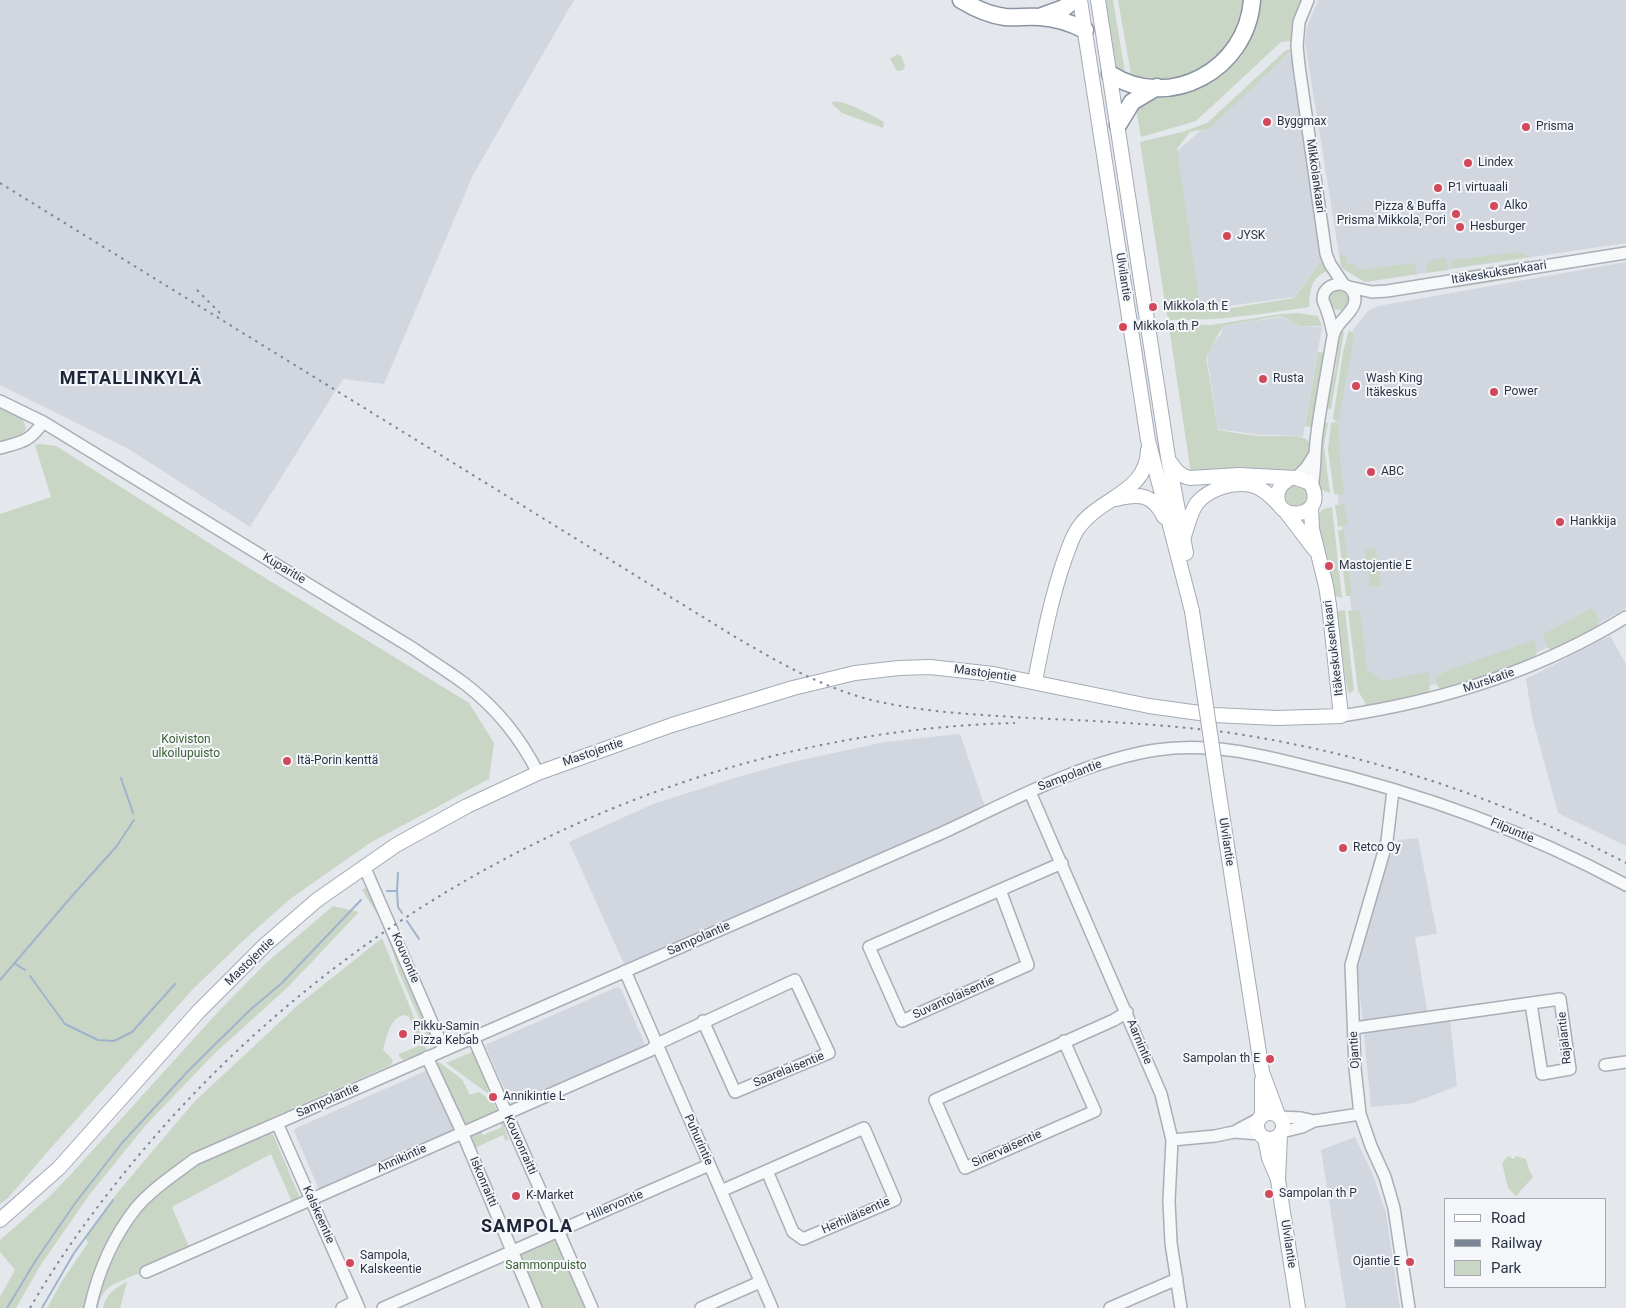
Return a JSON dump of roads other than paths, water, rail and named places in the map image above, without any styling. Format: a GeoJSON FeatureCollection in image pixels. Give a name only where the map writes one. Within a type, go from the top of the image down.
{"type":"FeatureCollection","features":[{"type":"Feature","properties":{"kind":"highway"},"geometry":{"type":"LineString","coordinates":[[961,0],[991,14],[1005,17],[1040,17],[1066,22],[1085,30]]}},
{"type":"Feature","properties":{"kind":"highway"},"geometry":{"type":"LineString","coordinates":[[1040,17],[1064,8],[1074,0]]}},
{"type":"Feature","properties":{"kind":"highway"},"geometry":{"type":"LineString","coordinates":[[1110,74],[1129,84],[1157,87],[1192,82],[1209,74],[1219,67],[1233,52],[1240,40],[1248,20],[1252,0]]}},
{"type":"Feature","properties":{"kind":"highway"},"geometry":{"type":"LineString","coordinates":[[1118,125],[1132,102],[1157,87]]}},
{"type":"Feature","properties":{"kind":"main road","name":"Ulvilantie"},"geometry":{"type":"LineString","coordinates":[[1080,0],[1148,440],[1192,588],[1192,611],[1262,1072],[1261,1117]]}},
{"type":"Feature","properties":{"kind":"main road","name":"Ulvilantie"},"geometry":{"type":"LineString","coordinates":[[1098,0],[1168,457],[1178,538]]}},
{"type":"Feature","properties":{"kind":"main road"},"geometry":{"type":"LineString","coordinates":[[1035,681],[1058,576],[1070,545],[1079,527],[1090,515],[1113,500],[1143,472],[1147,462],[1148,440]]}},
{"type":"Feature","properties":{"kind":"main road"},"geometry":{"type":"LineString","coordinates":[[1168,457],[1175,470],[1183,476],[1190,478],[1239,475],[1293,478],[1308,482],[1312,486],[1314,494],[1311,507],[1306,512],[1299,514],[1283,509],[1278,500],[1279,489],[1286,481],[1293,478]]}},
{"type":"Feature","properties":{"kind":"main road","name":"Itäkeskuksenkaari"},"geometry":{"type":"LineString","coordinates":[[1178,538],[1198,503],[1213,490],[1237,484],[1255,486],[1271,496],[1317,552]]}},
{"type":"Feature","properties":{"kind":"main road"},"geometry":{"type":"LineString","coordinates":[[1113,500],[1133,495],[1145,497],[1153,501],[1159,507],[1178,538]]}},
{"type":"Feature","properties":{"kind":"main road","name":"Itäkeskuksenkaari"},"geometry":{"type":"LineString","coordinates":[[1311,507],[1312,529],[1326,586],[1334,639],[1341,716]]}},
{"type":"Feature","properties":{"kind":"main road","name":"Mastojentie"},"geometry":{"type":"LineString","coordinates":[[0,1220],[58,1168],[198,1012],[265,945],[317,900],[396,845],[466,806],[538,773],[742,702],[818,681],[877,670],[930,667],[954,669],[1035,681],[1149,706],[1214,715],[1277,718],[1341,716]]}},
{"type":"Feature","properties":{"kind":"main road","name":"Ulvilantie"},"geometry":{"type":"LineString","coordinates":[[1262,1072],[1279,1116]]}},
{"type":"Feature","properties":{"kind":"main road"},"geometry":{"type":"LineString","coordinates":[[1270,1113],[1279,1116],[1283,1122],[1281,1133],[1273,1139],[1262,1136],[1257,1126],[1261,1117],[1270,1113]]}},
{"type":"Feature","properties":{"kind":"main road","name":"Ulvilantie"},"geometry":{"type":"LineString","coordinates":[[1281,1133],[1278,1180],[1298,1308]]}},
{"type":"Feature","properties":{"kind":"main road","name":"Ulvilantie"},"geometry":{"type":"LineString","coordinates":[[1262,1136],[1278,1180]]}},
{"type":"Feature","properties":{"kind":"street","name":"Mikkolankaari"},"geometry":{"type":"LineString","coordinates":[[1308,0],[1299,22],[1297,46],[1326,254],[1330,264],[1346,286]]}},
{"type":"Feature","properties":{"kind":"street","name":"Itäkeskuksenkaari"},"geometry":{"type":"LineString","coordinates":[[1346,286],[1372,292],[1626,253]]}},
{"type":"Feature","properties":{"kind":"street","name":"Mikkolankaari"},"geometry":{"type":"LineString","coordinates":[[1328,288],[1330,264]]}},
{"type":"Feature","properties":{"kind":"street"},"geometry":{"type":"LineString","coordinates":[[1312,486],[1316,469],[1314,454],[1333,333],[1323,301],[1324,296],[1328,288],[1335,284],[1346,286],[1353,292],[1355,299],[1352,308],[1338,315],[1327,310]]}},
{"type":"Feature","properties":{"kind":"street","name":"Itäkeskuksenkaari"},"geometry":{"type":"LineString","coordinates":[[1333,333],[1352,308],[1372,292]]}},
{"type":"Feature","properties":{"kind":"street","name":"Kuparitie"},"geometry":{"type":"LineString","coordinates":[[0,401],[43,422],[414,649],[465,685],[496,712],[531,758],[538,773]]}},
{"type":"Feature","properties":{"kind":"street"},"geometry":{"type":"LineString","coordinates":[[0,448],[27,440],[43,422]]}},
{"type":"Feature","properties":{"kind":"street"},"geometry":{"type":"LineString","coordinates":[[1293,478],[1306,468],[1314,454]]}},
{"type":"Feature","properties":{"kind":"street","name":"Murskatie"},"geometry":{"type":"LineString","coordinates":[[1341,716],[1434,698],[1493,680],[1546,660],[1608,628],[1626,616]]}},
{"type":"Feature","properties":{"kind":"street","name":"Sampolantie"},"geometry":{"type":"LineString","coordinates":[[90,1308],[96,1280],[112,1245],[137,1208],[165,1181],[195,1158],[942,833],[1030,792],[1096,765],[1156,750],[1204,746],[1285,761],[1358,779],[1393,790]]}},
{"type":"Feature","properties":{"kind":"street","name":"Filpuntie"},"geometry":{"type":"LineString","coordinates":[[1393,790],[1482,818],[1572,858],[1626,885]]}},
{"type":"Feature","properties":{"kind":"street","name":"Ojantie"},"geometry":{"type":"LineString","coordinates":[[1393,790],[1387,841],[1352,965],[1360,1114],[1371,1146],[1385,1177],[1394,1208],[1409,1308]]}},
{"type":"Feature","properties":{"kind":"street","name":"Aarnintie"},"geometry":{"type":"LineString","coordinates":[[1030,792],[1161,1094],[1172,1140],[1169,1201],[1172,1242],[1182,1308]]}},
{"type":"Feature","properties":{"kind":"street","name":"Suvantolaisentie"},"geometry":{"type":"LineString","coordinates":[[1000,890],[1028,965],[902,1021],[869,947],[1062,863]]}},
{"type":"Feature","properties":{"kind":"street","name":"Kouvontie"},"geometry":{"type":"LineString","coordinates":[[364,866],[444,1050]]}},
{"type":"Feature","properties":{"kind":"street","name":"Puhurintie"},"geometry":{"type":"LineString","coordinates":[[625,971],[772,1308]]}},
{"type":"Feature","properties":{"kind":"street","name":"Saarelaisentie"},"geometry":{"type":"LineString","coordinates":[[657,1044],[703,1021],[795,980],[830,1053],[735,1092],[703,1021]]}},
{"type":"Feature","properties":{"kind":"street","name":"Rajalantie"},"geometry":{"type":"LineString","coordinates":[[1354,1028],[1560,999],[1570,1068],[1542,1074],[1530,1004]]}},
{"type":"Feature","properties":{"kind":"street","name":"Sinerväisentie"},"geometry":{"type":"LineString","coordinates":[[1064,1041],[1095,1111],[965,1168],[935,1100],[1064,1041],[1114,1020],[1127,1012]]}},
{"type":"Feature","properties":{"kind":"street","name":"Kouvonraitti"},"geometry":{"type":"LineString","coordinates":[[473,1037],[592,1308]]}},
{"type":"Feature","properties":{"kind":"street","name":"Annikintie"},"geometry":{"type":"LineString","coordinates":[[146,1272],[651,1050],[657,1044]]}},
{"type":"Feature","properties":{"kind":"street","name":"Iskonraitti"},"geometry":{"type":"LineString","coordinates":[[427,1057],[462,1132],[536,1308]]}},
{"type":"Feature","properties":{"kind":"street"},"geometry":{"type":"LineString","coordinates":[[1605,1065],[1626,1062]]}},
{"type":"Feature","properties":{"kind":"street"},"geometry":{"type":"LineString","coordinates":[[1281,1133],[1302,1127],[1314,1121],[1360,1114]]}},
{"type":"Feature","properties":{"kind":"street"},"geometry":{"type":"LineString","coordinates":[[1279,1116],[1314,1121]]}},
{"type":"Feature","properties":{"kind":"street"},"geometry":{"type":"LineString","coordinates":[[1172,1140],[1215,1136],[1234,1132],[1261,1117]]}},
{"type":"Feature","properties":{"kind":"street","name":"Kalskeentie"},"geometry":{"type":"LineString","coordinates":[[277,1123],[358,1305]]}},
{"type":"Feature","properties":{"kind":"street","name":"Herhiläisentie"},"geometry":{"type":"LineString","coordinates":[[721,1191],[766,1171],[864,1128],[895,1200],[803,1239],[793,1232],[766,1171]]}},
{"type":"Feature","properties":{"kind":"street"},"geometry":{"type":"LineString","coordinates":[[1234,1132],[1262,1136]]}},
{"type":"Feature","properties":{"kind":"street","name":"Hillervontie"},"geometry":{"type":"LineString","coordinates":[[383,1308],[709,1165]]}},
{"type":"Feature","properties":{"kind":"street"},"geometry":{"type":"LineString","coordinates":[[1110,1308],[1177,1279]]}},
{"type":"Feature","properties":{"kind":"street"},"geometry":{"type":"LineString","coordinates":[[701,1308],[760,1282]]}},
{"type":"Feature","properties":{"kind":"street"},"geometry":{"type":"LineString","coordinates":[[342,1308],[358,1305]]}},
{"type":"Feature","properties":{"kind":"waterway"},"geometry":{"type":"LineString","coordinates":[[121,778],[133,813]]}},
{"type":"Feature","properties":{"kind":"waterway"},"geometry":{"type":"LineString","coordinates":[[0,980],[116,847],[134,820]]}},
{"type":"Feature","properties":{"kind":"waterway"},"geometry":{"type":"LineString","coordinates":[[397,891],[398,873]]}},
{"type":"Feature","properties":{"kind":"waterway"},"geometry":{"type":"LineString","coordinates":[[387,891],[397,891],[398,907],[402,913]]}},
{"type":"Feature","properties":{"kind":"waterway"},"geometry":{"type":"LineString","coordinates":[[7,1308],[36,1260],[76,1202],[122,1143],[190,1069],[251,1009],[282,983],[361,900]]}},
{"type":"Feature","properties":{"kind":"waterway"},"geometry":{"type":"LineString","coordinates":[[407,921],[419,939]]}},
{"type":"Feature","properties":{"kind":"waterway"},"geometry":{"type":"LineString","coordinates":[[14,963],[25,970]]}},
{"type":"Feature","properties":{"kind":"waterway"},"geometry":{"type":"LineString","coordinates":[[30,976],[65,1024],[98,1040],[114,1041],[132,1032],[175,984]]}},
{"type":"Feature","properties":{"kind":"waterway"},"geometry":{"type":"LineString","coordinates":[[42,1308],[74,1253],[113,1200]]}},
{"type":"Feature","properties":{"kind":"railway"},"geometry":{"type":"LineString","coordinates":[[0,183],[732,635],[808,677],[869,699],[925,710],[977,715],[1181,727],[1231,733],[1334,753],[1434,781],[1483,799],[1531,818],[1626,863]]}},
{"type":"Feature","properties":{"kind":"railway"},"geometry":{"type":"LineString","coordinates":[[197,290],[221,314]]}},
{"type":"Feature","properties":{"kind":"railway"},"geometry":{"type":"LineString","coordinates":[[30,1308],[89,1218],[122,1175],[157,1134],[242,1046],[336,967],[436,898],[544,839],[656,792],[773,756],[893,733],[1015,723]]}},
{"type":"Feature","properties":{"kind":"place","name":"Byggmax"},"geometry":{"type":"Point","coordinates":[1267,122]}},
{"type":"Feature","properties":{"kind":"place","name":"Prisma"},"geometry":{"type":"Point","coordinates":[1526,127]}},
{"type":"Feature","properties":{"kind":"place","name":"Lindex"},"geometry":{"type":"Point","coordinates":[1468,163]}},
{"type":"Feature","properties":{"kind":"place","name":"P1 virtuaali"},"geometry":{"type":"Point","coordinates":[1438,188]}},
{"type":"Feature","properties":{"kind":"place","name":"Alko"},"geometry":{"type":"Point","coordinates":[1494,206]}},
{"type":"Feature","properties":{"kind":"place","name":"Pizza & Buffa Prisma Mikkola, Pori"},"geometry":{"type":"Point","coordinates":[1456,214]}},
{"type":"Feature","properties":{"kind":"place","name":"Hesburger"},"geometry":{"type":"Point","coordinates":[1460,227]}},
{"type":"Feature","properties":{"kind":"place","name":"JYSK"},"geometry":{"type":"Point","coordinates":[1227,236]}},
{"type":"Feature","properties":{"kind":"place","name":"Mikkola th E"},"geometry":{"type":"Point","coordinates":[1153,307]}},
{"type":"Feature","properties":{"kind":"place","name":"Mikkola th P"},"geometry":{"type":"Point","coordinates":[1123,327]}},
{"type":"Feature","properties":{"kind":"place","name":"Rusta"},"geometry":{"type":"Point","coordinates":[1263,379]}},
{"type":"Feature","properties":{"kind":"place","name":"Wash King Itäkeskus"},"geometry":{"type":"Point","coordinates":[1356,386]}},
{"type":"Feature","properties":{"kind":"place","name":"Power"},"geometry":{"type":"Point","coordinates":[1494,392]}},
{"type":"Feature","properties":{"kind":"place","name":"ABC"},"geometry":{"type":"Point","coordinates":[1371,472]}},
{"type":"Feature","properties":{"kind":"place","name":"Hankkija"},"geometry":{"type":"Point","coordinates":[1560,522]}},
{"type":"Feature","properties":{"kind":"place","name":"Mastojentie E"},"geometry":{"type":"Point","coordinates":[1329,566]}},
{"type":"Feature","properties":{"kind":"place","name":"Itä-Porin kenttä"},"geometry":{"type":"Point","coordinates":[287,761]}},
{"type":"Feature","properties":{"kind":"place","name":"Retco Oy"},"geometry":{"type":"Point","coordinates":[1343,848]}},
{"type":"Feature","properties":{"kind":"place","name":"Pikku-Samin Pizza Kebab"},"geometry":{"type":"Point","coordinates":[403,1034]}},
{"type":"Feature","properties":{"kind":"place","name":"Sampolan th E"},"geometry":{"type":"Point","coordinates":[1270,1059]}},
{"type":"Feature","properties":{"kind":"place","name":"Annikintie L"},"geometry":{"type":"Point","coordinates":[493,1097]}},
{"type":"Feature","properties":{"kind":"place","name":"Sampolan th P"},"geometry":{"type":"Point","coordinates":[1269,1194]}},
{"type":"Feature","properties":{"kind":"place","name":"K-Market"},"geometry":{"type":"Point","coordinates":[516,1196]}},
{"type":"Feature","properties":{"kind":"place","name":"Ojantie E"},"geometry":{"type":"Point","coordinates":[1410,1262]}},
{"type":"Feature","properties":{"kind":"place","name":"Sampola, Kalskeentie"},"geometry":{"type":"Point","coordinates":[350,1263]}},
{"type":"Feature","properties":{"kind":"district","name":"METALLINKYLÄ"},"geometry":{"type":"Point","coordinates":[131,379]}},
{"type":"Feature","properties":{"kind":"district","name":"SAMPOLA"},"geometry":{"type":"Point","coordinates":[527,1227]}},
{"type":"Feature","properties":{"kind":"park label","name":"Koiviston ulkoilupuisto"},"geometry":{"type":"Point","coordinates":[186,747]}},
{"type":"Feature","properties":{"kind":"park label","name":"Sammonpuisto"},"geometry":{"type":"Point","coordinates":[546,1266]}}]}
